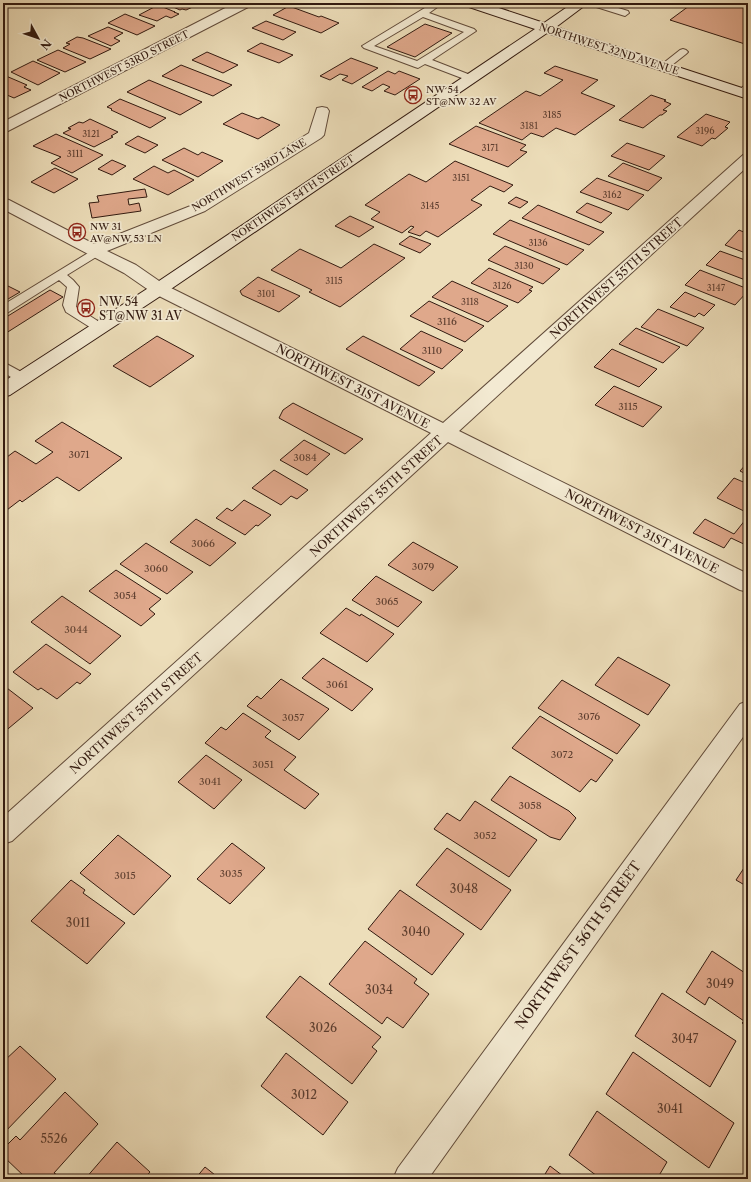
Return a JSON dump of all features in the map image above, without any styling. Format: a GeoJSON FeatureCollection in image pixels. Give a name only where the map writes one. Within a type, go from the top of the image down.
{"type":"FeatureCollection","features":[{"type":"Feature","properties":{"kind":"street","name":"NORTHWEST 53RD STREET"},"geometry":{"type":"LineString","coordinates":[[3,128],[245,3]]}},
{"type":"Feature","properties":{"kind":"street","name":"NORTHWEST 32ND AVENUE"},"geometry":{"type":"LineString","coordinates":[[471,3],[664,67],[746,91]]}},
{"type":"Feature","properties":{"kind":"street","name":"NORTHWEST 54TH STREET"},"geometry":{"type":"LineString","coordinates":[[3,391],[159,289],[582,3]]}},
{"type":"Feature","properties":{"kind":"street","name":"NORTHWEST 53RD LANE"},"geometry":{"type":"LineString","coordinates":[[95,251],[199,208],[316,135],[322,111]]}},
{"type":"Feature","properties":{"kind":"street","name":"NORTHWEST 55TH STREET"},"geometry":{"type":"LineString","coordinates":[[3,833],[748,158]]}},
{"type":"Feature","properties":{"kind":"street","name":"NORTHWEST 31ST AVENUE"},"geometry":{"type":"LineString","coordinates":[[3,203],[130,269],[159,289],[748,584]]}},
{"type":"Feature","properties":{"kind":"street","name":"NORTHWEST 56TH STREET"},"geometry":{"type":"LineString","coordinates":[[409,1179],[748,711]]}},
{"type":"Feature","properties":{"kind":"lane"},"geometry":{"type":"LineString","coordinates":[[421,13],[471,30],[418,65],[367,46],[421,13],[439,3]]}},
{"type":"Feature","properties":{"kind":"lane"},"geometry":{"type":"LineString","coordinates":[[593,3],[625,13]]}},
{"type":"Feature","properties":{"kind":"lane"},"geometry":{"type":"LineString","coordinates":[[403,24],[416,29]]}},
{"type":"Feature","properties":{"kind":"lane"},"geometry":{"type":"LineString","coordinates":[[386,34],[399,40]]}},
{"type":"Feature","properties":{"kind":"lane"},"geometry":{"type":"LineString","coordinates":[[443,39],[452,42]]}},
{"type":"Feature","properties":{"kind":"lane"},"geometry":{"type":"LineString","coordinates":[[427,50],[436,53]]}},
{"type":"Feature","properties":{"kind":"lane"},"geometry":{"type":"LineString","coordinates":[[664,67],[683,52]]}},
{"type":"Feature","properties":{"kind":"lane"},"geometry":{"type":"LineString","coordinates":[[425,61],[470,78]]}},
{"type":"Feature","properties":{"kind":"lane"},"geometry":{"type":"LineString","coordinates":[[3,310],[95,251]]}},
{"type":"Feature","properties":{"kind":"lane"},"geometry":{"type":"LineString","coordinates":[[59,275],[69,282],[72,287],[69,305],[70,309],[100,328]]}},
{"type":"Feature","properties":{"kind":"lane"},"geometry":{"type":"LineString","coordinates":[[3,366],[22,378]]}},
{"type":"Feature","properties":{"kind":"building"},"geometry":{"type":"Polygon","coordinates":[[[164,3],[189,3],[195,6],[186,10],[180,10],[164,3]]]}},
{"type":"Feature","properties":{"kind":"building"},"geometry":{"type":"Polygon","coordinates":[[[693,3],[748,3],[748,45],[670,20],[693,3]]]}},
{"type":"Feature","properties":{"kind":"building"},"geometry":{"type":"Polygon","coordinates":[[[158,5],[179,14],[171,18],[166,16],[157,21],[139,15],[158,5]]]}},
{"type":"Feature","properties":{"kind":"building"},"geometry":{"type":"Polygon","coordinates":[[[289,6],[339,23],[321,33],[273,15],[289,6]]]}},
{"type":"Feature","properties":{"kind":"building"},"geometry":{"type":"Polygon","coordinates":[[[125,14],[155,26],[137,35],[108,23],[125,14]]]}},
{"type":"Feature","properties":{"kind":"building"},"geometry":{"type":"Polygon","coordinates":[[[266,21],[296,32],[283,40],[252,28],[266,21]]]}},
{"type":"Feature","properties":{"kind":"building"},"geometry":{"type":"Polygon","coordinates":[[[425,24],[452,33],[415,57],[387,47],[425,24]]]}},
{"type":"Feature","properties":{"kind":"building"},"geometry":{"type":"Polygon","coordinates":[[[108,27],[123,33],[114,38],[120,41],[111,46],[88,36],[108,27]]]}},
{"type":"Feature","properties":{"kind":"building"},"geometry":{"type":"Polygon","coordinates":[[[77,37],[111,49],[90,59],[63,48],[70,44],[66,43],[77,37]]]}},
{"type":"Feature","properties":{"kind":"building"},"geometry":{"type":"Polygon","coordinates":[[[261,43],[293,55],[279,63],[247,51],[261,43]]]}},
{"type":"Feature","properties":{"kind":"building"},"geometry":{"type":"Polygon","coordinates":[[[58,50],[86,62],[65,72],[37,60],[58,50]]]}},
{"type":"Feature","properties":{"kind":"building"},"geometry":{"type":"Polygon","coordinates":[[[207,52],[238,65],[223,73],[192,60],[207,52]]]}},
{"type":"Feature","properties":{"kind":"building"},"geometry":{"type":"Polygon","coordinates":[[[351,58],[378,68],[352,84],[342,80],[348,76],[340,74],[330,80],[320,76],[351,58]]]}},
{"type":"Feature","properties":{"kind":"building"},"geometry":{"type":"Polygon","coordinates":[[[33,61],[60,73],[38,85],[11,72],[33,61]]]}},
{"type":"Feature","properties":{"kind":"building"},"geometry":{"type":"Polygon","coordinates":[[[181,65],[232,85],[213,96],[162,76],[181,65]]]}},
{"type":"Feature","properties":{"kind":"building"},"geometry":{"type":"Polygon","coordinates":[[[555,66],[598,80],[581,93],[615,106],[575,135],[556,128],[543,137],[531,133],[522,140],[479,123],[526,91],[540,96],[563,80],[544,73],[555,66]]]}},
{"type":"Feature","properties":{"kind":"building"},"geometry":{"type":"Polygon","coordinates":[[[388,71],[395,74],[399,71],[420,79],[395,95],[384,91],[390,87],[383,84],[372,91],[362,87],[388,71]]]}},
{"type":"Feature","properties":{"kind":"building"},"geometry":{"type":"Polygon","coordinates":[[[6,76],[27,85],[24,87],[31,90],[14,98],[7,95],[3,96],[3,77],[6,76]]]}},
{"type":"Feature","properties":{"kind":"building"},"geometry":{"type":"Polygon","coordinates":[[[149,80],[202,102],[180,115],[127,92],[149,80]]]}},
{"type":"Feature","properties":{"kind":"building"},"geometry":{"type":"Polygon","coordinates":[[[651,95],[666,100],[664,101],[671,104],[663,110],[667,111],[643,128],[619,120],[651,95]]]}},
{"type":"Feature","properties":{"kind":"building"},"geometry":{"type":"Polygon","coordinates":[[[120,99],[166,118],[150,128],[107,107],[120,99]]]}},
{"type":"Feature","properties":{"kind":"building"},"geometry":{"type":"Polygon","coordinates":[[[242,113],[258,119],[262,117],[280,125],[258,139],[223,124],[242,113]]]}},
{"type":"Feature","properties":{"kind":"building"},"geometry":{"type":"Polygon","coordinates":[[[706,114],[730,122],[725,127],[728,128],[715,139],[712,138],[702,146],[677,137],[706,114]]]}},
{"type":"Feature","properties":{"kind":"building"},"geometry":{"type":"Polygon","coordinates":[[[90,119],[118,132],[111,136],[113,137],[94,147],[63,133],[71,129],[68,128],[79,122],[83,123],[90,119]]]}},
{"type":"Feature","properties":{"kind":"building"},"geometry":{"type":"Polygon","coordinates":[[[476,126],[526,145],[520,150],[527,152],[508,167],[449,144],[476,126]]]}},
{"type":"Feature","properties":{"kind":"building"},"geometry":{"type":"Polygon","coordinates":[[[56,134],[103,155],[72,173],[51,163],[61,157],[33,146],[56,134]]]}},
{"type":"Feature","properties":{"kind":"building"},"geometry":{"type":"Polygon","coordinates":[[[138,136],[158,145],[145,153],[125,144],[138,136]]]}},
{"type":"Feature","properties":{"kind":"building"},"geometry":{"type":"Polygon","coordinates":[[[627,143],[665,156],[649,170],[611,156],[627,143]]]}},
{"type":"Feature","properties":{"kind":"building"},"geometry":{"type":"Polygon","coordinates":[[[184,148],[198,155],[202,152],[223,161],[198,177],[162,160],[184,148]]]}},
{"type":"Feature","properties":{"kind":"building"},"geometry":{"type":"Polygon","coordinates":[[[112,160],[126,166],[112,175],[98,169],[112,160]]]}},
{"type":"Feature","properties":{"kind":"building"},"geometry":{"type":"Polygon","coordinates":[[[455,161],[513,185],[504,192],[490,186],[471,200],[482,205],[438,237],[426,231],[420,236],[408,232],[414,227],[411,226],[402,233],[371,219],[380,212],[365,205],[409,174],[426,182],[455,161]]]}},
{"type":"Feature","properties":{"kind":"building"},"geometry":{"type":"Polygon","coordinates":[[[623,163],[662,178],[648,191],[608,176],[623,163]]]}},
{"type":"Feature","properties":{"kind":"building"},"geometry":{"type":"Polygon","coordinates":[[[154,166],[168,173],[174,170],[194,180],[168,195],[133,179],[154,166]]]}},
{"type":"Feature","properties":{"kind":"building"},"geometry":{"type":"Polygon","coordinates":[[[55,168],[78,179],[54,193],[31,182],[55,168]]]}},
{"type":"Feature","properties":{"kind":"building"},"geometry":{"type":"Polygon","coordinates":[[[597,178],[644,195],[628,210],[580,192],[597,178]]]}},
{"type":"Feature","properties":{"kind":"building"},"geometry":{"type":"Polygon","coordinates":[[[145,189],[147,197],[128,199],[129,205],[139,203],[141,211],[92,218],[89,203],[99,202],[97,196],[145,189]]]}},
{"type":"Feature","properties":{"kind":"building"},"geometry":{"type":"Polygon","coordinates":[[[516,197],[528,202],[520,208],[508,203],[516,197]]]}},
{"type":"Feature","properties":{"kind":"building"},"geometry":{"type":"Polygon","coordinates":[[[587,203],[612,213],[601,223],[576,212],[587,203]]]}},
{"type":"Feature","properties":{"kind":"building"},"geometry":{"type":"Polygon","coordinates":[[[538,205],[604,232],[589,245],[522,218],[538,205]]]}},
{"type":"Feature","properties":{"kind":"building"},"geometry":{"type":"Polygon","coordinates":[[[350,216],[374,227],[359,237],[335,226],[350,216]]]}},
{"type":"Feature","properties":{"kind":"building"},"geometry":{"type":"Polygon","coordinates":[[[510,220],[584,250],[567,265],[493,234],[510,220]]]}},
{"type":"Feature","properties":{"kind":"building"},"geometry":{"type":"Polygon","coordinates":[[[739,230],[748,234],[748,254],[725,245],[739,230]]]}},
{"type":"Feature","properties":{"kind":"building"},"geometry":{"type":"Polygon","coordinates":[[[410,236],[431,244],[420,253],[399,244],[410,236]]]}},
{"type":"Feature","properties":{"kind":"building"},"geometry":{"type":"Polygon","coordinates":[[[374,244],[405,258],[340,307],[309,292],[312,290],[271,270],[300,249],[341,268],[374,244]]]}},
{"type":"Feature","properties":{"kind":"building"},"geometry":{"type":"Polygon","coordinates":[[[505,246],[560,269],[543,284],[488,260],[505,246]]]}},
{"type":"Feature","properties":{"kind":"building"},"geometry":{"type":"Polygon","coordinates":[[[720,251],[748,261],[748,281],[706,265],[720,251]]]}},
{"type":"Feature","properties":{"kind":"building"},"geometry":{"type":"Polygon","coordinates":[[[489,268],[533,287],[529,290],[532,291],[518,303],[471,283],[489,268]]]}},
{"type":"Feature","properties":{"kind":"building"},"geometry":{"type":"Polygon","coordinates":[[[700,270],[748,289],[748,291],[735,305],[685,285],[700,270]]]}},
{"type":"Feature","properties":{"kind":"building"},"geometry":{"type":"Polygon","coordinates":[[[258,277],[300,296],[279,312],[242,295],[240,291],[258,277]]]}},
{"type":"Feature","properties":{"kind":"building"},"geometry":{"type":"Polygon","coordinates":[[[452,281],[508,306],[488,322],[432,297],[452,281]]]}},
{"type":"Feature","properties":{"kind":"building"},"geometry":{"type":"Polygon","coordinates":[[[8,286],[20,292],[3,302],[3,289],[8,286]]]}},
{"type":"Feature","properties":{"kind":"building"},"geometry":{"type":"Polygon","coordinates":[[[50,290],[63,297],[3,335],[3,319],[50,290]]]}},
{"type":"Feature","properties":{"kind":"building"},"geometry":{"type":"Polygon","coordinates":[[[685,292],[715,305],[704,316],[699,313],[695,317],[670,307],[685,292]]]}},
{"type":"Feature","properties":{"kind":"building"},"geometry":{"type":"Polygon","coordinates":[[[429,301],[484,326],[465,342],[410,316],[429,301]]]}},
{"type":"Feature","properties":{"kind":"building"},"geometry":{"type":"Polygon","coordinates":[[[658,309],[704,328],[687,346],[641,327],[658,309]]]}},
{"type":"Feature","properties":{"kind":"building"},"geometry":{"type":"Polygon","coordinates":[[[636,328],[680,347],[663,363],[619,344],[636,328]]]}},
{"type":"Feature","properties":{"kind":"building"},"geometry":{"type":"Polygon","coordinates":[[[421,331],[463,350],[442,369],[400,349],[421,331]]]}},
{"type":"Feature","properties":{"kind":"building"},"geometry":{"type":"Polygon","coordinates":[[[157,336],[194,356],[150,387],[113,366],[157,336]]]}},
{"type":"Feature","properties":{"kind":"building"},"geometry":{"type":"Polygon","coordinates":[[[363,336],[435,372],[419,386],[346,349],[363,336]]]}},
{"type":"Feature","properties":{"kind":"building"},"geometry":{"type":"Polygon","coordinates":[[[612,349],[657,369],[639,387],[594,367],[612,349]]]}},
{"type":"Feature","properties":{"kind":"building"},"geometry":{"type":"Polygon","coordinates":[[[614,386],[662,407],[643,427],[595,405],[614,386]]]}},
{"type":"Feature","properties":{"kind":"building"},"geometry":{"type":"Polygon","coordinates":[[[293,403],[363,439],[345,454],[279,418],[283,410],[293,403]]]}},
{"type":"Feature","properties":{"kind":"building"},"geometry":{"type":"Polygon","coordinates":[[[62,422],[122,458],[79,491],[57,477],[22,502],[20,500],[3,513],[3,460],[15,451],[36,464],[53,452],[35,441],[62,422]]]}},
{"type":"Feature","properties":{"kind":"building"},"geometry":{"type":"Polygon","coordinates":[[[304,440],[330,454],[307,475],[280,460],[304,440]]]}},
{"type":"Feature","properties":{"kind":"building"},"geometry":{"type":"Polygon","coordinates":[[[748,462],[748,475],[740,471],[748,462]]]}},
{"type":"Feature","properties":{"kind":"building"},"geometry":{"type":"Polygon","coordinates":[[[274,470],[308,490],[297,499],[291,496],[281,505],[252,488],[274,470]]]}},
{"type":"Feature","properties":{"kind":"building"},"geometry":{"type":"Polygon","coordinates":[[[734,478],[748,484],[748,513],[717,498],[734,478]]]}},
{"type":"Feature","properties":{"kind":"building"},"geometry":{"type":"Polygon","coordinates":[[[244,500],[271,515],[258,526],[256,525],[245,535],[216,518],[227,508],[232,511],[244,500]]]}},
{"type":"Feature","properties":{"kind":"building"},"geometry":{"type":"Polygon","coordinates":[[[196,519],[236,543],[210,566],[170,542],[196,519]]]}},
{"type":"Feature","properties":{"kind":"building"},"geometry":{"type":"Polygon","coordinates":[[[705,519],[734,534],[746,519],[748,520],[748,546],[731,538],[724,548],[693,533],[705,519]]]}},
{"type":"Feature","properties":{"kind":"building"},"geometry":{"type":"Polygon","coordinates":[[[413,542],[458,567],[433,591],[388,565],[413,542]]]}},
{"type":"Feature","properties":{"kind":"building"},"geometry":{"type":"Polygon","coordinates":[[[146,543],[193,572],[167,594],[120,564],[146,543]]]}},
{"type":"Feature","properties":{"kind":"building"},"geometry":{"type":"Polygon","coordinates":[[[116,570],[161,599],[149,609],[155,614],[141,626],[89,591],[116,570]]]}},
{"type":"Feature","properties":{"kind":"building"},"geometry":{"type":"Polygon","coordinates":[[[376,576],[422,602],[398,627],[352,600],[376,576]]]}},
{"type":"Feature","properties":{"kind":"building"},"geometry":{"type":"Polygon","coordinates":[[[62,596],[121,636],[90,664],[31,622],[62,596]]]}},
{"type":"Feature","properties":{"kind":"building"},"geometry":{"type":"Polygon","coordinates":[[[346,608],[360,616],[361,614],[394,634],[367,662],[320,633],[346,608]]]}},
{"type":"Feature","properties":{"kind":"building"},"geometry":{"type":"Polygon","coordinates":[[[46,644],[91,674],[80,684],[77,682],[57,699],[41,688],[38,690],[13,672],[46,644]]]}},
{"type":"Feature","properties":{"kind":"building"},"geometry":{"type":"Polygon","coordinates":[[[618,657],[670,685],[648,715],[595,685],[618,657]]]}},
{"type":"Feature","properties":{"kind":"building"},"geometry":{"type":"Polygon","coordinates":[[[323,658],[373,689],[352,711],[302,678],[323,658]]]}},
{"type":"Feature","properties":{"kind":"building"},"geometry":{"type":"Polygon","coordinates":[[[281,679],[329,709],[299,740],[247,706],[257,696],[261,699],[281,679]]]}},
{"type":"Feature","properties":{"kind":"building"},"geometry":{"type":"Polygon","coordinates":[[[562,680],[640,725],[617,754],[538,708],[562,680]]]}},
{"type":"Feature","properties":{"kind":"building"},"geometry":{"type":"Polygon","coordinates":[[[3,685],[33,708],[3,733],[3,685]]]}},
{"type":"Feature","properties":{"kind":"building"},"geometry":{"type":"Polygon","coordinates":[[[243,713],[271,731],[265,737],[296,757],[284,770],[319,794],[305,809],[205,743],[221,727],[226,730],[243,713]]]}},
{"type":"Feature","properties":{"kind":"building"},"geometry":{"type":"Polygon","coordinates":[[[540,716],[613,760],[596,782],[591,779],[580,792],[512,748],[540,716]]]}},
{"type":"Feature","properties":{"kind":"building"},"geometry":{"type":"Polygon","coordinates":[[[206,755],[242,780],[214,809],[178,782],[206,755]]]}},
{"type":"Feature","properties":{"kind":"building"},"geometry":{"type":"Polygon","coordinates":[[[510,776],[569,811],[576,818],[560,840],[550,837],[491,800],[510,776]]]}},
{"type":"Feature","properties":{"kind":"building"},"geometry":{"type":"Polygon","coordinates":[[[475,801],[537,840],[509,877],[434,829],[447,813],[460,821],[475,801]]]}},
{"type":"Feature","properties":{"kind":"building"},"geometry":{"type":"Polygon","coordinates":[[[118,835],[171,876],[134,915],[80,873],[118,835]]]}},
{"type":"Feature","properties":{"kind":"building"},"geometry":{"type":"Polygon","coordinates":[[[232,843],[265,868],[230,904],[197,879],[232,843]]]}},
{"type":"Feature","properties":{"kind":"building"},"geometry":{"type":"Polygon","coordinates":[[[447,848],[511,890],[481,930],[416,885],[447,848]]]}},
{"type":"Feature","properties":{"kind":"building"},"geometry":{"type":"Polygon","coordinates":[[[748,862],[748,887],[736,880],[748,862]]]}},
{"type":"Feature","properties":{"kind":"building"},"geometry":{"type":"Polygon","coordinates":[[[71,880],[85,890],[83,893],[125,923],[87,964],[31,921],[71,880]]]}},
{"type":"Feature","properties":{"kind":"building"},"geometry":{"type":"Polygon","coordinates":[[[400,890],[464,934],[432,975],[368,929],[400,890]]]}},
{"type":"Feature","properties":{"kind":"building"},"geometry":{"type":"Polygon","coordinates":[[[365,941],[417,979],[414,983],[429,994],[403,1028],[387,1017],[382,1024],[329,984],[365,941]]]}},
{"type":"Feature","properties":{"kind":"building"},"geometry":{"type":"Polygon","coordinates":[[[712,951],[748,975],[748,1027],[742,1023],[744,1021],[709,997],[705,1005],[686,992],[712,951]]]}},
{"type":"Feature","properties":{"kind":"building"},"geometry":{"type":"Polygon","coordinates":[[[300,976],[381,1037],[372,1047],[377,1051],[352,1084],[266,1017],[300,976]]]}},
{"type":"Feature","properties":{"kind":"building"},"geometry":{"type":"Polygon","coordinates":[[[662,993],[736,1041],[710,1087],[635,1036],[662,993]]]}},
{"type":"Feature","properties":{"kind":"building"},"geometry":{"type":"Polygon","coordinates":[[[20,1046],[56,1079],[3,1134],[3,1062],[20,1046]]]}},
{"type":"Feature","properties":{"kind":"building"},"geometry":{"type":"Polygon","coordinates":[[[633,1052],[734,1123],[709,1168],[606,1094],[633,1052]]]}},
{"type":"Feature","properties":{"kind":"building"},"geometry":{"type":"Polygon","coordinates":[[[286,1053],[348,1102],[323,1135],[261,1086],[286,1053]]]}},
{"type":"Feature","properties":{"kind":"building"},"geometry":{"type":"Polygon","coordinates":[[[65,1092],[98,1124],[54,1173],[59,1176],[56,1179],[27,1179],[3,1156],[3,1149],[16,1136],[20,1140],[65,1092]]]}},
{"type":"Feature","properties":{"kind":"building"},"geometry":{"type":"Polygon","coordinates":[[[597,1111],[667,1162],[657,1179],[601,1179],[569,1155],[597,1111]]]}},
{"type":"Feature","properties":{"kind":"building"},"geometry":{"type":"Polygon","coordinates":[[[117,1142],[150,1172],[144,1179],[85,1179],[117,1142]]]}},
{"type":"Feature","properties":{"kind":"building"},"geometry":{"type":"Polygon","coordinates":[[[550,1166],[567,1179],[542,1179],[550,1166]]]}},
{"type":"Feature","properties":{"kind":"building"},"geometry":{"type":"Polygon","coordinates":[[[205,1167],[220,1179],[195,1179],[205,1167]]]}},
{"type":"Feature","properties":{"kind":"place","name":"NW 54 ST@NW 32 AV"},"geometry":{"type":"Point","coordinates":[413,95]}},
{"type":"Feature","properties":{"kind":"place","name":"NW 31 AV@NW 53 LN"},"geometry":{"type":"Point","coordinates":[77,232]}},
{"type":"Feature","properties":{"kind":"place","name":"NW 54 ST@NW 31 AV"},"geometry":{"type":"Point","coordinates":[86,308]}}]}
